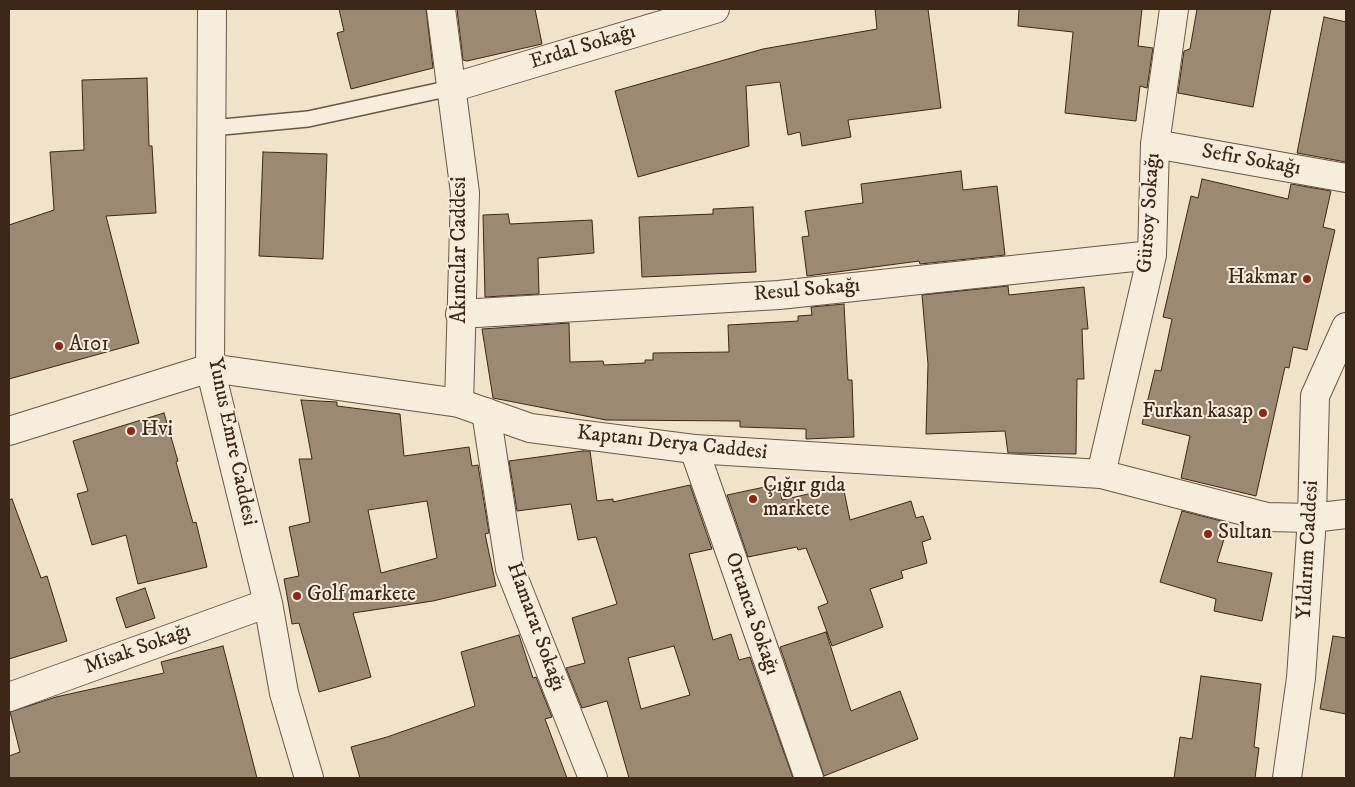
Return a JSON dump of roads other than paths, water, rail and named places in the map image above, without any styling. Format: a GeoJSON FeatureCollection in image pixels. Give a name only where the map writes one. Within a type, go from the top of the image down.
{"type":"FeatureCollection","features":[{"type":"Feature","properties":{"kind":"street","name":"Yunus Emre Caddesi"},"geometry":{"type":"LineString","coordinates":[[212,9],[210,368],[268,603],[284,693],[310,778]]}},
{"type":"Feature","properties":{"kind":"street","name":"Akıncılar Caddesi"},"geometry":{"type":"LineString","coordinates":[[442,9],[465,193],[460,314],[459,403]]}},
{"type":"Feature","properties":{"kind":"street","name":"Erdal Sokağı"},"geometry":{"type":"LineString","coordinates":[[451,88],[715,9]]}},
{"type":"Feature","properties":{"kind":"street","name":"Gürsoy Sokağı"},"geometry":{"type":"LineString","coordinates":[[1101,474],[1152,255],[1155,144],[1174,9]]}},
{"type":"Feature","properties":{"kind":"street","name":"Sefir Sokağı"},"geometry":{"type":"LineString","coordinates":[[1155,144],[1346,178]]}},
{"type":"Feature","properties":{"kind":"street","name":"Resul Sokağı"},"geometry":{"type":"LineString","coordinates":[[460,314],[779,295],[1152,255]]}},
{"type":"Feature","properties":{"kind":"street","name":"Yıldırım Caddesi"},"geometry":{"type":"LineString","coordinates":[[1287,778],[1301,678],[1312,518],[1315,396],[1346,327]]}},
{"type":"Feature","properties":{"kind":"street","name":"Kaptanı Derya Caddesi"},"geometry":{"type":"LineString","coordinates":[[9,431],[210,368],[459,403],[530,428],[694,449],[1101,474],[1267,517],[1312,518],[1346,514]]}},
{"type":"Feature","properties":{"kind":"street","name":"Hamarat Sokağı"},"geometry":{"type":"LineString","coordinates":[[486,412],[510,569],[593,778]]}},
{"type":"Feature","properties":{"kind":"street","name":"Ortanca Sokağı"},"geometry":{"type":"LineString","coordinates":[[694,449],[809,778]]}},
{"type":"Feature","properties":{"kind":"street","name":"Misak Sokağı"},"geometry":{"type":"LineString","coordinates":[[9,697],[268,603]]}},
{"type":"Feature","properties":{"kind":"lane"},"geometry":{"type":"LineString","coordinates":[[212,128],[308,119],[451,88]]}},
{"type":"Feature","properties":{"kind":"place","name":"Hakmar"},"geometry":{"type":"Point","coordinates":[1307,279]}},
{"type":"Feature","properties":{"kind":"place","name":"A101"},"geometry":{"type":"Point","coordinates":[59,346]}},
{"type":"Feature","properties":{"kind":"place","name":"Furkan kasap"},"geometry":{"type":"Point","coordinates":[1263,413]}},
{"type":"Feature","properties":{"kind":"place","name":"Hvi"},"geometry":{"type":"Point","coordinates":[131,431]}},
{"type":"Feature","properties":{"kind":"place","name":"Çığır gıda markete"},"geometry":{"type":"Point","coordinates":[753,499]}},
{"type":"Feature","properties":{"kind":"place","name":"Sultan"},"geometry":{"type":"Point","coordinates":[1208,534]}},
{"type":"Feature","properties":{"kind":"place","name":"Golf markete"},"geometry":{"type":"Point","coordinates":[297,596]}}]}
